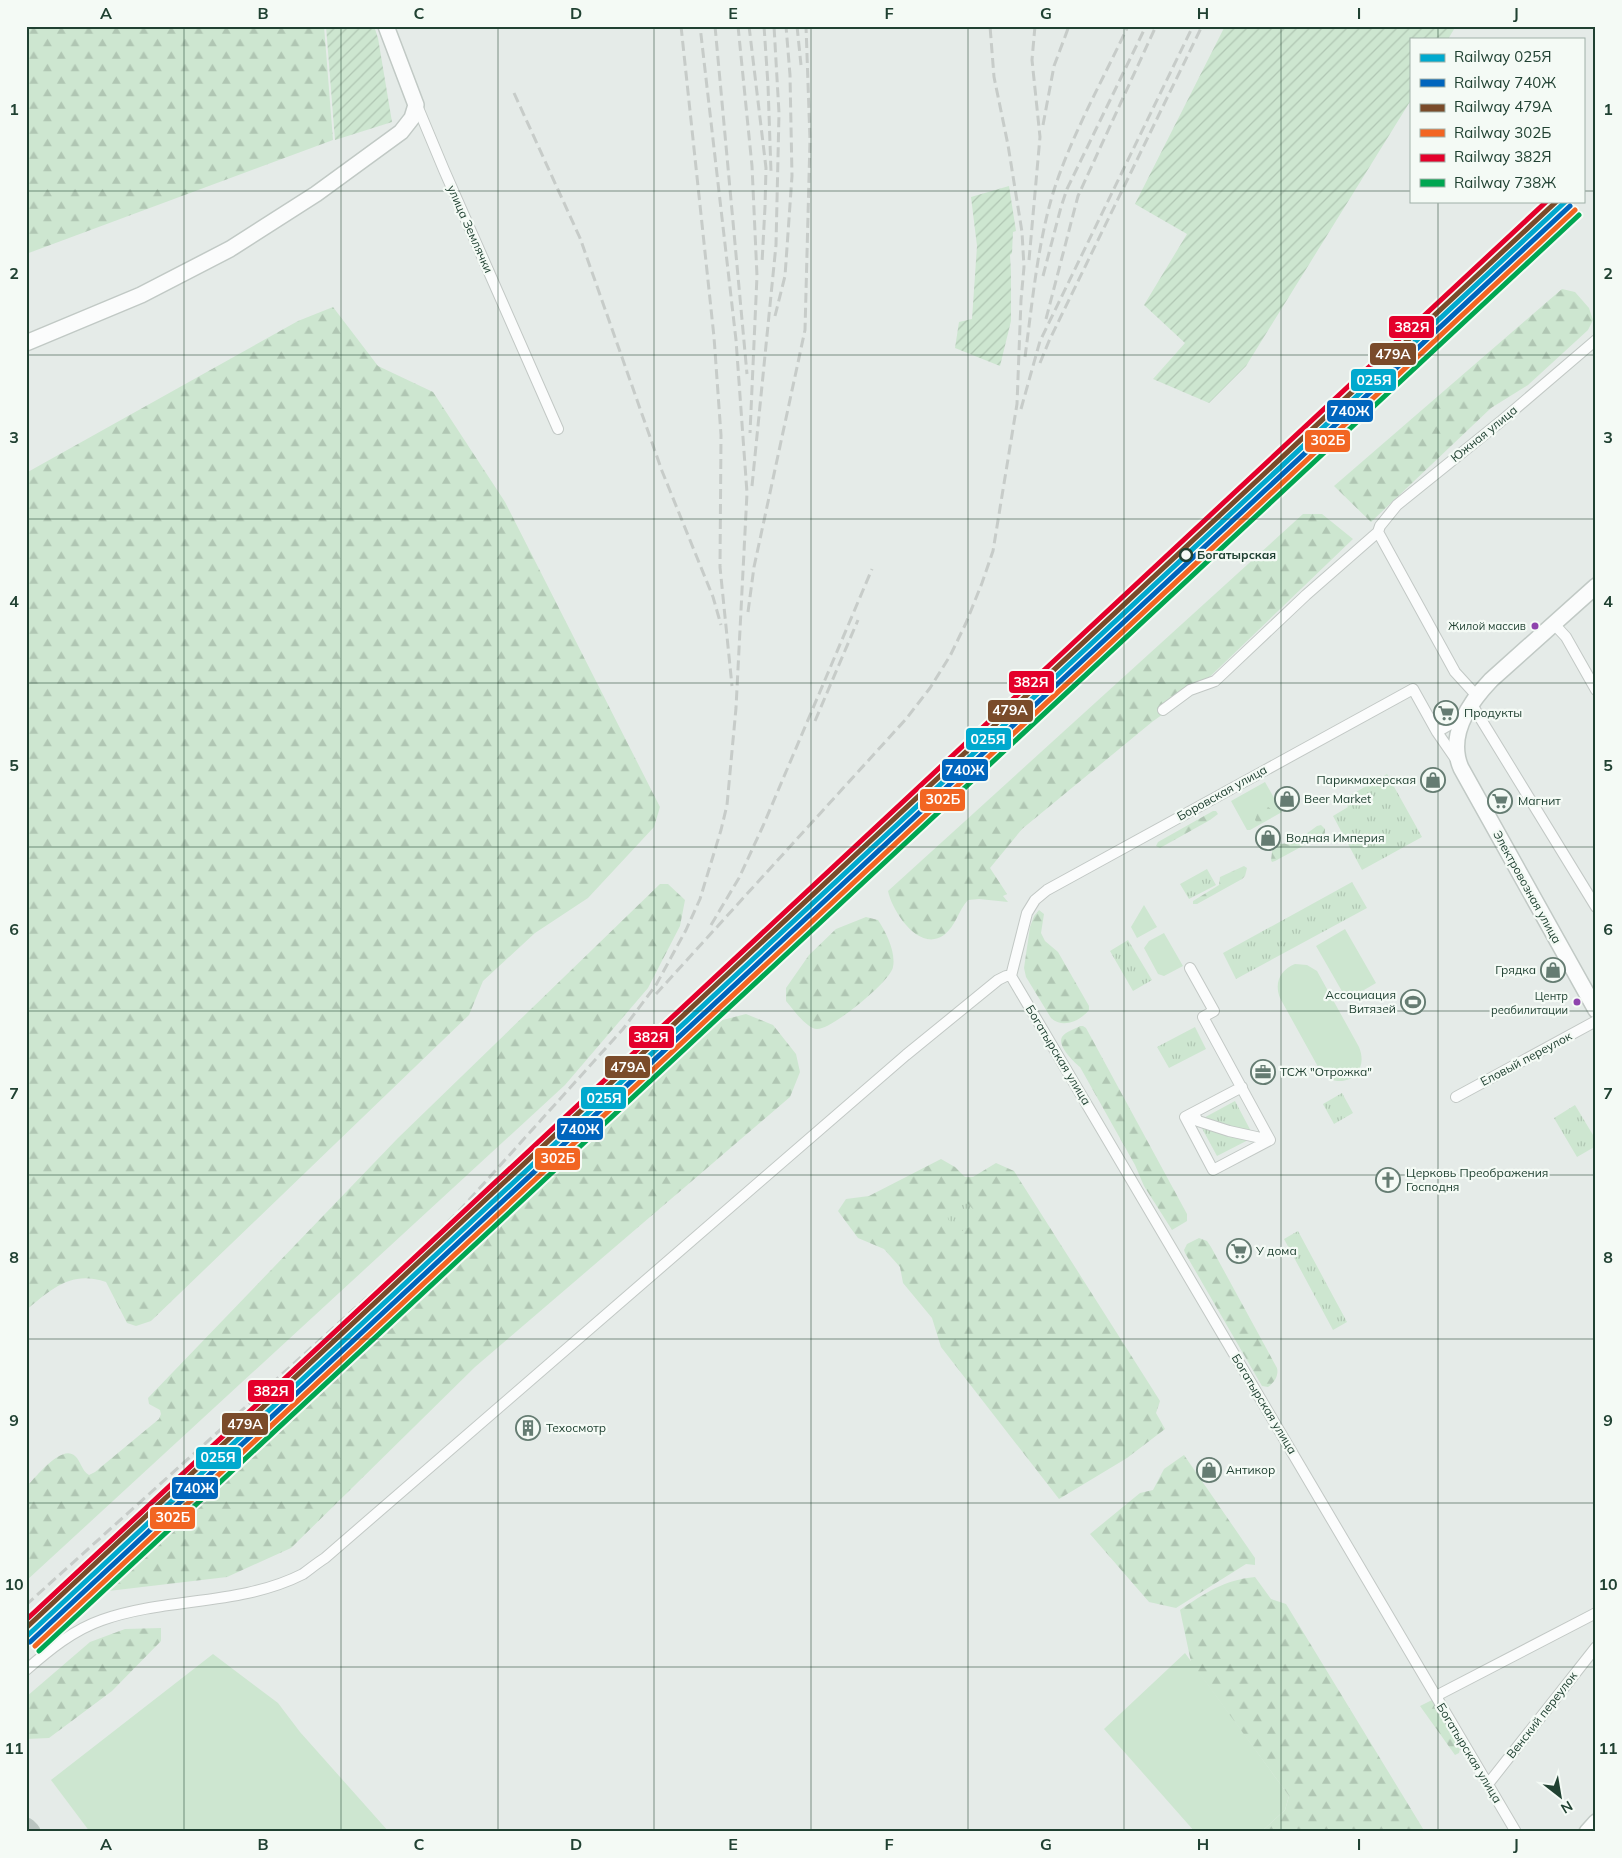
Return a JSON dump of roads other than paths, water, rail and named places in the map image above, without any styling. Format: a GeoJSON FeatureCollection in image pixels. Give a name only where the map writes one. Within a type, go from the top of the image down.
{"type":"FeatureCollection","features":[{"type":"Feature","properties":{"kind":"highway"},"geometry":{"type":"LineString","coordinates":[[26,1828],[30,1832]]}},
{"type":"Feature","properties":{"kind":"street","name":"улица Землячки"},"geometry":{"type":"LineString","coordinates":[[386,26],[444,170],[558,429]]}},
{"type":"Feature","properties":{"kind":"street"},"geometry":{"type":"LineString","coordinates":[[26,343],[85,319],[182,275],[230,249],[284,215],[401,132],[416,111],[414,97]]}},
{"type":"Feature","properties":{"kind":"street","name":"Южная улица"},"geometry":{"type":"LineString","coordinates":[[1163,710],[1190,690],[1215,681],[1306,595],[1378,532],[1380,526],[1397,505],[1500,422],[1596,340]]}},
{"type":"Feature","properties":{"kind":"street"},"geometry":{"type":"LineString","coordinates":[[1378,532],[1456,672],[1474,699],[1596,907]]}},
{"type":"Feature","properties":{"kind":"street"},"geometry":{"type":"LineString","coordinates":[[1459,764],[1458,743],[1463,717],[1474,699],[1490,680],[1596,586]]}},
{"type":"Feature","properties":{"kind":"street"},"geometry":{"type":"LineString","coordinates":[[1554,624],[1566,638],[1596,690]]}},
{"type":"Feature","properties":{"kind":"street","name":"Боровская улица"},"geometry":{"type":"LineString","coordinates":[[1011,976],[1027,913],[1035,900],[1047,890],[1413,689],[1437,732]]}},
{"type":"Feature","properties":{"kind":"street"},"geometry":{"type":"LineString","coordinates":[[1459,764],[1437,732],[1463,717]]}},
{"type":"Feature","properties":{"kind":"street","name":"Электровозная улица"},"geometry":{"type":"LineString","coordinates":[[1459,764],[1596,1010]]}},
{"type":"Feature","properties":{"kind":"street"},"geometry":{"type":"LineString","coordinates":[[1190,968],[1214,1011],[1203,1017],[1270,1140]]}},
{"type":"Feature","properties":{"kind":"street"},"geometry":{"type":"LineString","coordinates":[[26,1670],[48,1650],[74,1633],[102,1620],[141,1610],[240,1596],[278,1585],[304,1573],[332,1552],[906,1055],[998,980],[1011,976]]}},
{"type":"Feature","properties":{"kind":"street","name":"Богатырская улица"},"geometry":{"type":"LineString","coordinates":[[1011,976],[1516,1832]]}},
{"type":"Feature","properties":{"kind":"street","name":"Еловый переулок"},"geometry":{"type":"LineString","coordinates":[[1456,1097],[1596,1021]]}},
{"type":"Feature","properties":{"kind":"street"},"geometry":{"type":"LineString","coordinates":[[1242,1087],[1185,1117],[1213,1170],[1270,1140]]}},
{"type":"Feature","properties":{"kind":"street"},"geometry":{"type":"LineString","coordinates":[[1193,1113],[1198,1121],[1229,1131],[1270,1140]]}},
{"type":"Feature","properties":{"kind":"street"},"geometry":{"type":"LineString","coordinates":[[1436,1696],[1596,1613]]}},
{"type":"Feature","properties":{"kind":"street","name":"Венский переулок"},"geometry":{"type":"LineString","coordinates":[[1488,1784],[1596,1647]]}},
{"type":"Feature","properties":{"kind":"street"},"geometry":{"type":"LineString","coordinates":[[1587,1832],[1596,1822]]}},
{"type":"Feature","properties":{"kind":"railway"},"geometry":{"type":"LineString","coordinates":[[681,26],[714,337],[721,435],[720,567],[732,686]]}},
{"type":"Feature","properties":{"kind":"railway"},"geometry":{"type":"LineString","coordinates":[[26,1605],[413,1256],[459,1211],[623,1029],[656,985],[686,930],[700,899],[727,805],[736,708],[747,493],[736,340],[700,26]]}},
{"type":"Feature","properties":{"kind":"railway"},"geometry":{"type":"LineString","coordinates":[[715,26],[747,374]]}},
{"type":"Feature","properties":{"kind":"railway"},"geometry":{"type":"LineString","coordinates":[[738,26],[752,166],[757,276],[750,433]]}},
{"type":"Feature","properties":{"kind":"railway"},"geometry":{"type":"LineString","coordinates":[[749,26],[766,168],[762,263]]}},
{"type":"Feature","properties":{"kind":"railway"},"geometry":{"type":"LineString","coordinates":[[764,26],[771,172]]}},
{"type":"Feature","properties":{"kind":"railway"},"geometry":{"type":"LineString","coordinates":[[752,486],[776,245],[779,113],[774,26]]}},
{"type":"Feature","properties":{"kind":"railway"},"geometry":{"type":"LineString","coordinates":[[775,316],[785,276],[792,176],[790,75],[786,26]]}},
{"type":"Feature","properties":{"kind":"railway"},"geometry":{"type":"LineString","coordinates":[[797,26],[801,65]]}},
{"type":"Feature","properties":{"kind":"railway"},"geometry":{"type":"LineString","coordinates":[[748,612],[754,567],[805,330],[810,140],[806,26]]}},
{"type":"Feature","properties":{"kind":"railway"},"geometry":{"type":"LineString","coordinates":[[656,994],[906,719],[930,688],[950,656],[982,583],[993,551],[1017,404],[1024,267],[1022,232],[1008,145],[994,77],[990,26]]}},
{"type":"Feature","properties":{"kind":"railway"},"geometry":{"type":"LineString","coordinates":[[1029,260],[1040,137],[1032,60],[1035,26]]}},
{"type":"Feature","properties":{"kind":"railway"},"geometry":{"type":"LineString","coordinates":[[1043,125],[1054,66],[1069,26]]}},
{"type":"Feature","properties":{"kind":"railway"},"geometry":{"type":"LineString","coordinates":[[1025,357],[1038,258],[1051,200],[1076,134],[1128,26]]}},
{"type":"Feature","properties":{"kind":"railway"},"geometry":{"type":"LineString","coordinates":[[1043,276],[1067,189],[1146,26]]}},
{"type":"Feature","properties":{"kind":"railway"},"geometry":{"type":"LineString","coordinates":[[1046,319],[1078,196],[1156,26]]}},
{"type":"Feature","properties":{"kind":"railway"},"geometry":{"type":"LineString","coordinates":[[1021,409],[1040,341],[1193,26]]}},
{"type":"Feature","properties":{"kind":"railway"},"geometry":{"type":"LineString","coordinates":[[1040,363],[1202,26]]}},
{"type":"Feature","properties":{"kind":"railway"},"geometry":{"type":"LineString","coordinates":[[514,93],[580,238],[662,471],[713,597],[721,625]]}},
{"type":"Feature","properties":{"kind":"railway"},"geometry":{"type":"LineString","coordinates":[[711,925],[739,878],[763,826],[872,569]]}},
{"type":"Feature","properties":{"kind":"railway"},"geometry":{"type":"LineString","coordinates":[[815,721],[858,620]]}},
{"type":"Feature","properties":{"kind":"rail line","name":"382Я"},"geometry":{"type":"LineString","coordinates":[[26,1620],[1546,202]]}},
{"type":"Feature","properties":{"kind":"rail line","name":"479А"},"geometry":{"type":"LineString","coordinates":[[26,1628],[1556,202]]}},
{"type":"Feature","properties":{"kind":"rail line","name":"025Я"},"geometry":{"type":"LineString","coordinates":[[26,1637],[1565,202]]}},
{"type":"Feature","properties":{"kind":"rail line","name":"740Ж"},"geometry":{"type":"LineString","coordinates":[[30,1642],[1570,206]]}},
{"type":"Feature","properties":{"kind":"rail line","name":"302Б"},"geometry":{"type":"LineString","coordinates":[[35,1646],[1575,210]]}},
{"type":"Feature","properties":{"kind":"rail line","name":"738Ж"},"geometry":{"type":"LineString","coordinates":[[39,1651],[1579,215]]}},
{"type":"Feature","properties":{"kind":"place","name":"Богатырская"},"geometry":{"type":"Point","coordinates":[1186,555]}},
{"type":"Feature","properties":{"kind":"place","name":"Жилой массив"},"geometry":{"type":"Point","coordinates":[1535,626]}},
{"type":"Feature","properties":{"kind":"place","name":"Продукты"},"geometry":{"type":"Point","coordinates":[1446,713]}},
{"type":"Feature","properties":{"kind":"place","name":"Парикмахерская"},"geometry":{"type":"Point","coordinates":[1433,780]}},
{"type":"Feature","properties":{"kind":"place","name":"Beer Market"},"geometry":{"type":"Point","coordinates":[1287,799]}},
{"type":"Feature","properties":{"kind":"place","name":"Магнит"},"geometry":{"type":"Point","coordinates":[1500,801]}},
{"type":"Feature","properties":{"kind":"place","name":"Водная Империя"},"geometry":{"type":"Point","coordinates":[1268,838]}},
{"type":"Feature","properties":{"kind":"place","name":"Грядка"},"geometry":{"type":"Point","coordinates":[1553,970]}},
{"type":"Feature","properties":{"kind":"place","name":"Ассоциация Витязей"},"geometry":{"type":"Point","coordinates":[1413,1002]}},
{"type":"Feature","properties":{"kind":"place","name":"Центр реабилитации"},"geometry":{"type":"Point","coordinates":[1577,1002]}},
{"type":"Feature","properties":{"kind":"place","name":"ТСЖ \"Отрожка\""},"geometry":{"type":"Point","coordinates":[1263,1072]}},
{"type":"Feature","properties":{"kind":"place","name":"Церковь Преображения Господня"},"geometry":{"type":"Point","coordinates":[1388,1180]}},
{"type":"Feature","properties":{"kind":"place","name":"У дома"},"geometry":{"type":"Point","coordinates":[1239,1251]}},
{"type":"Feature","properties":{"kind":"place","name":"Техосмотр"},"geometry":{"type":"Point","coordinates":[528,1428]}},
{"type":"Feature","properties":{"kind":"place","name":"Антикор"},"geometry":{"type":"Point","coordinates":[1209,1470]}}]}
